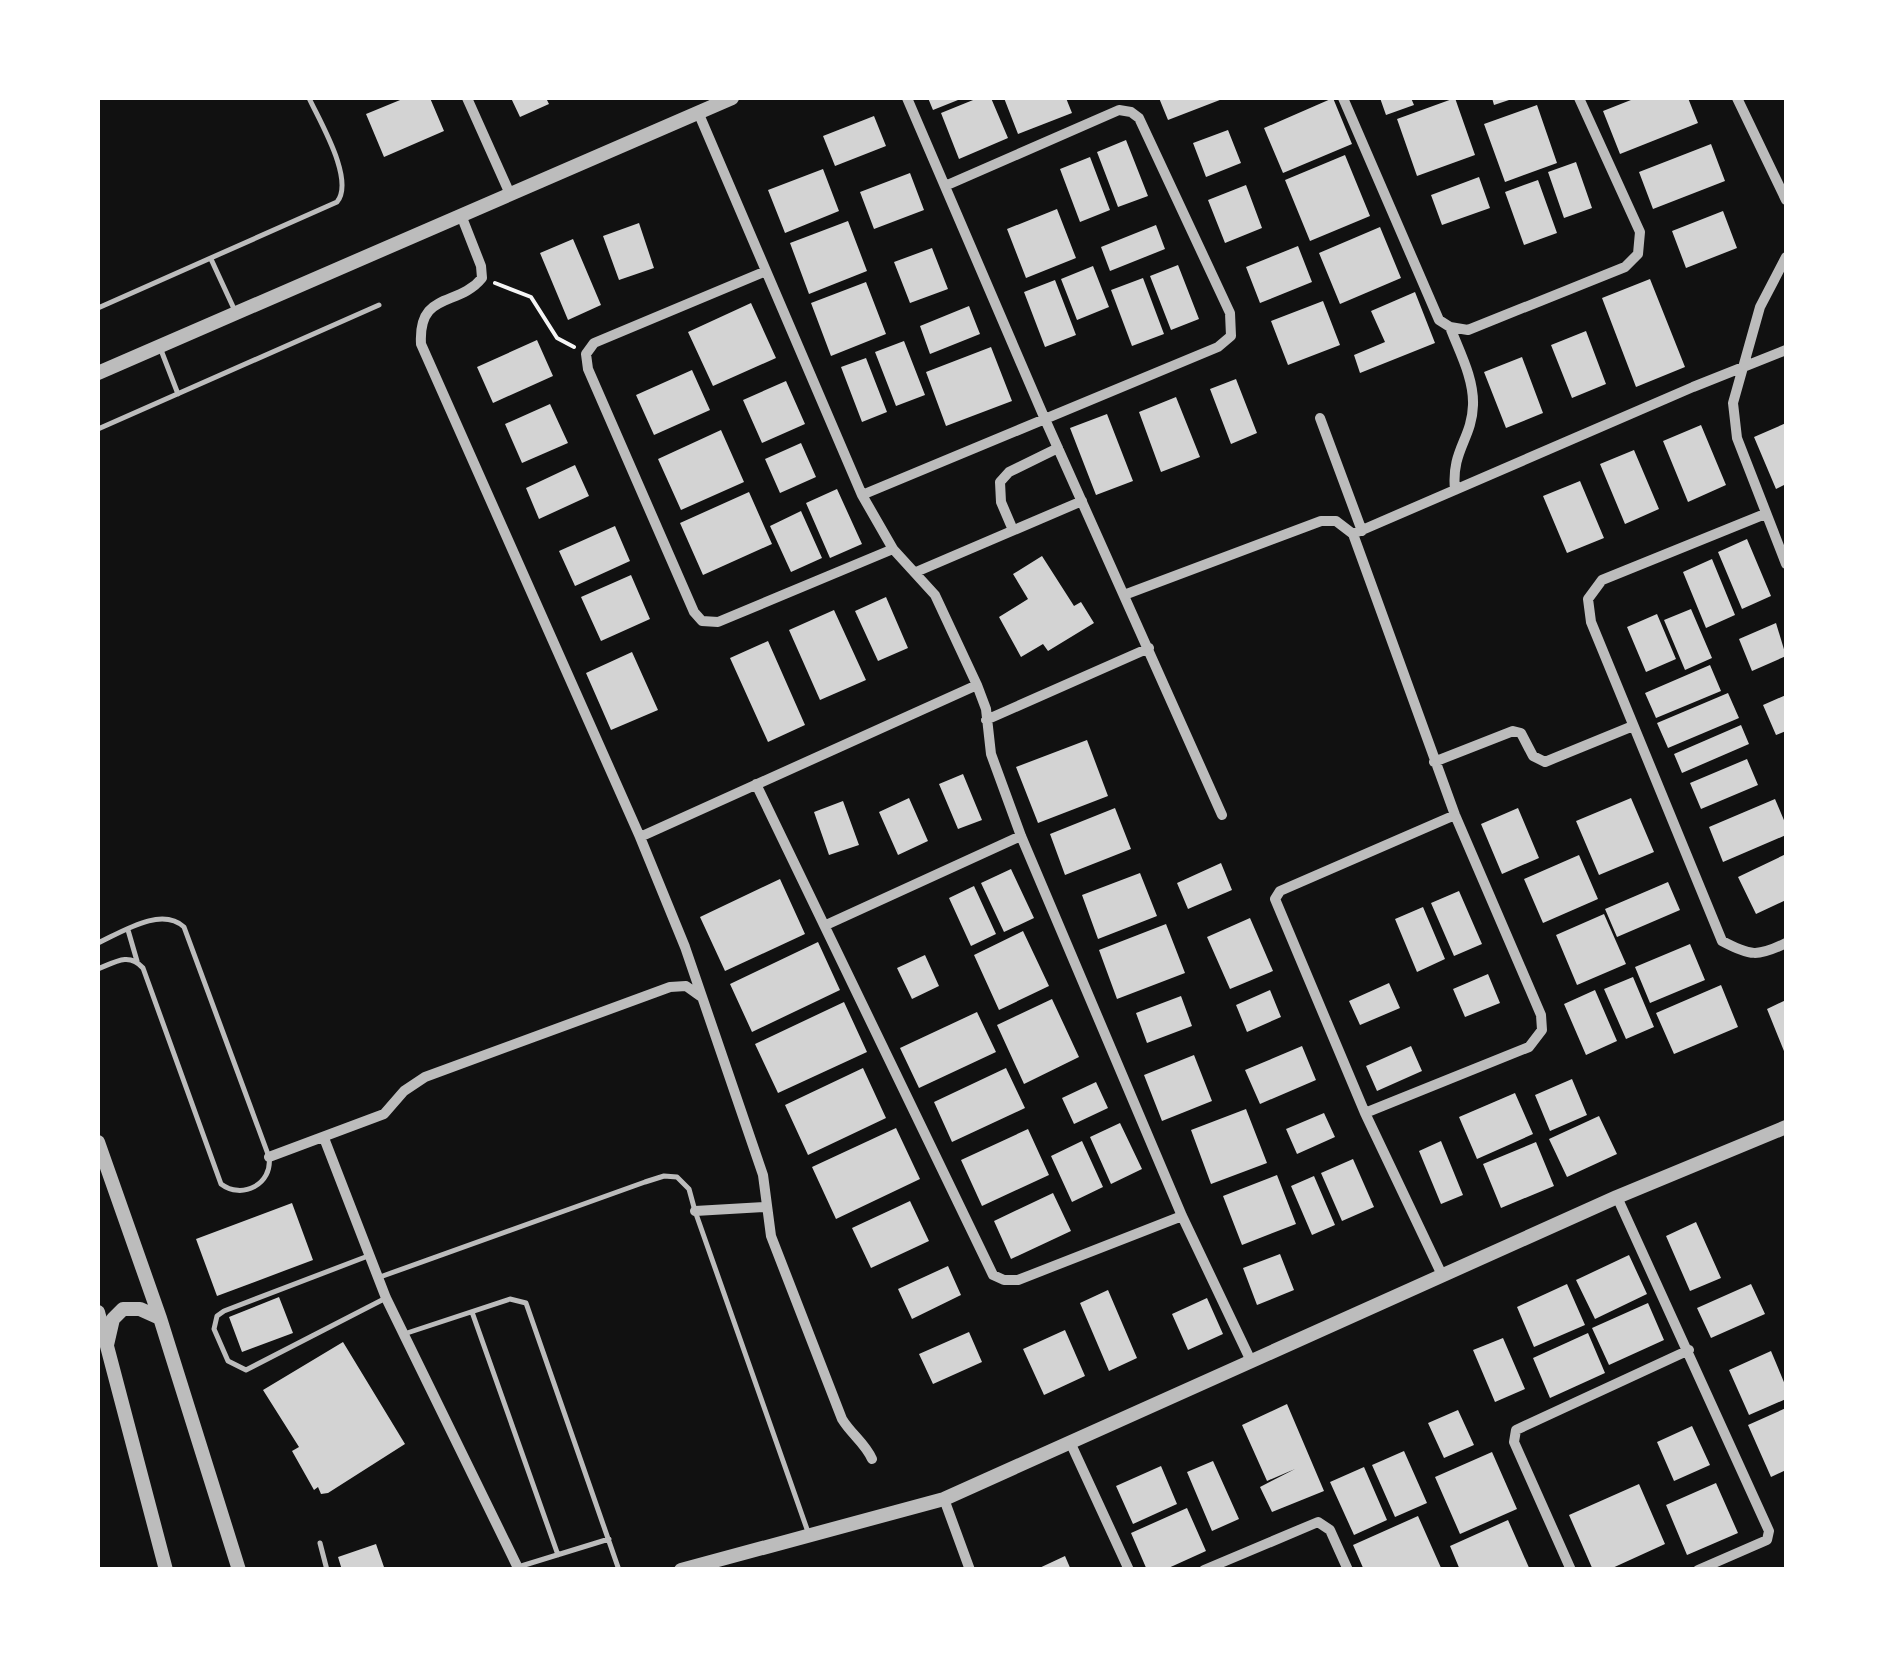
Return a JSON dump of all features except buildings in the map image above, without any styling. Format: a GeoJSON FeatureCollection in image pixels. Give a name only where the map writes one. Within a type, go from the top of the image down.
{"type":"FeatureCollection","features":[{"type":"Feature","properties":{"kind":"street"},"geometry":{"type":"LineString","coordinates":[[467,98],[510,194]]}},
{"type":"Feature","properties":{"kind":"street"},"geometry":{"type":"LineString","coordinates":[[98,373],[732,98]]}},
{"type":"Feature","properties":{"kind":"street"},"geometry":{"type":"LineString","coordinates":[[907,98],[1044,417],[1222,814]]}},
{"type":"Feature","properties":{"kind":"street"},"geometry":{"type":"LineString","coordinates":[[1343,98],[1439,320],[1450,327],[1468,330],[1625,267],[1638,254],[1640,232],[1579,98]]}},
{"type":"Feature","properties":{"kind":"street"},"geometry":{"type":"LineString","coordinates":[[1737,98],[1786,200]]}},
{"type":"Feature","properties":{"kind":"street"},"geometry":{"type":"LineString","coordinates":[[862,496],[1218,346],[1231,336],[1230,313],[1138,118],[1131,112],[1118,110],[946,186]]}},
{"type":"Feature","properties":{"kind":"street"},"geometry":{"type":"LineString","coordinates":[[698,112],[862,496],[893,549],[943,609],[977,685],[992,754],[1021,836],[1182,1216],[1250,1362]]}},
{"type":"Feature","properties":{"kind":"street"},"geometry":{"type":"LineString","coordinates":[[460,216],[482,266],[482,278],[476,286],[429,309],[420,327],[421,344],[685,947],[760,1166],[772,1236],[842,1418],[872,1459]]}},
{"type":"Feature","properties":{"kind":"street"},"geometry":{"type":"LineString","coordinates":[[1786,258],[1760,307],[1733,402],[1734,420],[1786,564]]}},
{"type":"Feature","properties":{"kind":"street"},"geometry":{"type":"LineString","coordinates":[[766,272],[594,344],[586,354],[588,369],[694,612],[702,621],[718,622],[893,549]]}},
{"type":"Feature","properties":{"kind":"street"},"geometry":{"type":"LineString","coordinates":[[1450,327],[1471,383],[1473,405],[1468,432],[1453,468],[1455,490]]}},
{"type":"Feature","properties":{"kind":"street"},"geometry":{"type":"LineString","coordinates":[[1357,532],[1786,350]]}},
{"type":"Feature","properties":{"kind":"street"},"geometry":{"type":"LineString","coordinates":[[1320,418],[1454,816],[1542,1014],[1542,1030],[1529,1046],[1365,1113]]}},
{"type":"Feature","properties":{"kind":"street"},"geometry":{"type":"LineString","coordinates":[[1013,530],[1001,502],[1000,482],[1009,472],[1058,448]]}},
{"type":"Feature","properties":{"kind":"street"},"geometry":{"type":"LineString","coordinates":[[916,572],[1082,500]]}},
{"type":"Feature","properties":{"kind":"street"},"geometry":{"type":"LineString","coordinates":[[1765,514],[1602,580],[1588,600],[1590,622],[1722,942],[1747,955],[1769,952],[1786,943]]}},
{"type":"Feature","properties":{"kind":"street"},"geometry":{"type":"LineString","coordinates":[[1124,595],[1321,521],[1336,521],[1357,532]]}},
{"type":"Feature","properties":{"kind":"street"},"geometry":{"type":"LineString","coordinates":[[986,720],[1149,648]]}},
{"type":"Feature","properties":{"kind":"street"},"geometry":{"type":"LineString","coordinates":[[640,837],[977,685]]}},
{"type":"Feature","properties":{"kind":"street"},"geometry":{"type":"LineString","coordinates":[[1434,762],[1513,732],[1521,733],[1533,756],[1545,762],[1633,726]]}},
{"type":"Feature","properties":{"kind":"street"},"geometry":{"type":"LineString","coordinates":[[756,784],[993,1275],[1018,1280],[1182,1216]]}},
{"type":"Feature","properties":{"kind":"street"},"geometry":{"type":"LineString","coordinates":[[1442,1275],[1365,1113],[1276,896],[1454,816]]}},
{"type":"Feature","properties":{"kind":"street"},"geometry":{"type":"LineString","coordinates":[[826,925],[1021,836]]}},
{"type":"Feature","properties":{"kind":"street"},"geometry":{"type":"LineString","coordinates":[[269,1157],[389,1111],[411,1085],[430,1075],[675,986],[692,988],[701,997]]}},
{"type":"Feature","properties":{"kind":"street"},"geometry":{"type":"LineString","coordinates":[[681,1570],[944,1498],[1618,1197],[1786,1127]]}},
{"type":"Feature","properties":{"kind":"street"},"geometry":{"type":"LineString","coordinates":[[324,1138],[386,1298],[518,1568]]}},
{"type":"Feature","properties":{"kind":"street"},"geometry":{"type":"LineString","coordinates":[[98,1142],[160,1318],[239,1570]]}},
{"type":"Feature","properties":{"kind":"street"},"geometry":{"type":"LineString","coordinates":[[1618,1197],[1770,1536],[1698,1570]]}},
{"type":"Feature","properties":{"kind":"street"},"geometry":{"type":"LineString","coordinates":[[695,1211],[766,1207]]}},
{"type":"Feature","properties":{"kind":"street"},"geometry":{"type":"LineString","coordinates":[[106,1352],[113,1319],[124,1309],[140,1308],[160,1318]]}},
{"type":"Feature","properties":{"kind":"street"},"geometry":{"type":"LineString","coordinates":[[98,1312],[165,1569]]}},
{"type":"Feature","properties":{"kind":"street"},"geometry":{"type":"LineString","coordinates":[[1571,1570],[1514,1442],[1516,1430],[1689,1350]]}},
{"type":"Feature","properties":{"kind":"street"},"geometry":{"type":"LineString","coordinates":[[1070,1442],[1128,1570]]}},
{"type":"Feature","properties":{"kind":"street"},"geometry":{"type":"LineString","coordinates":[[944,1498],[970,1570]]}},
{"type":"Feature","properties":{"kind":"street"},"geometry":{"type":"LineString","coordinates":[[1204,1570],[1318,1522],[1330,1530],[1348,1570]]}},
{"type":"Feature","properties":{"kind":"lane"},"geometry":{"type":"LineString","coordinates":[[98,308],[329,207],[342,197],[342,174],[309,98]]}},
{"type":"Feature","properties":{"kind":"lane"},"geometry":{"type":"LineString","coordinates":[[211,259],[236,313]]}},
{"type":"Feature","properties":{"kind":"lane"},"geometry":{"type":"LineString","coordinates":[[98,429],[379,305]]}},
{"type":"Feature","properties":{"kind":"lane"},"geometry":{"type":"LineString","coordinates":[[159,346],[178,394]]}},
{"type":"Feature","properties":{"kind":"lane"},"geometry":{"type":"LineString","coordinates":[[98,942],[128,929],[163,917],[175,918],[184,927],[269,1157],[270,1168],[262,1182],[234,1192],[221,1184],[143,968],[136,961],[128,929]]}},
{"type":"Feature","properties":{"kind":"lane"},"geometry":{"type":"LineString","coordinates":[[98,969],[124,958],[136,961]]}},
{"type":"Feature","properties":{"kind":"lane"},"geometry":{"type":"LineString","coordinates":[[378,1278],[664,1176],[684,1182],[809,1536]]}},
{"type":"Feature","properties":{"kind":"lane"},"geometry":{"type":"LineString","coordinates":[[368,1256],[217,1316],[214,1328],[228,1361],[239,1368],[253,1368],[386,1298]]}},
{"type":"Feature","properties":{"kind":"lane"},"geometry":{"type":"LineString","coordinates":[[404,1334],[510,1299],[526,1304],[619,1570]]}},
{"type":"Feature","properties":{"kind":"lane"},"geometry":{"type":"LineString","coordinates":[[472,1312],[558,1555]]}},
{"type":"Feature","properties":{"kind":"lane"},"geometry":{"type":"LineString","coordinates":[[518,1568],[608,1539]]}},
{"type":"Feature","properties":{"kind":"lane"},"geometry":{"type":"LineString","coordinates":[[320,1544],[327,1570]]}},
{"type":"Feature","properties":{"kind":"path"},"geometry":{"type":"LineString","coordinates":[[482,278],[531,297],[558,338],[586,354]]}}]}
